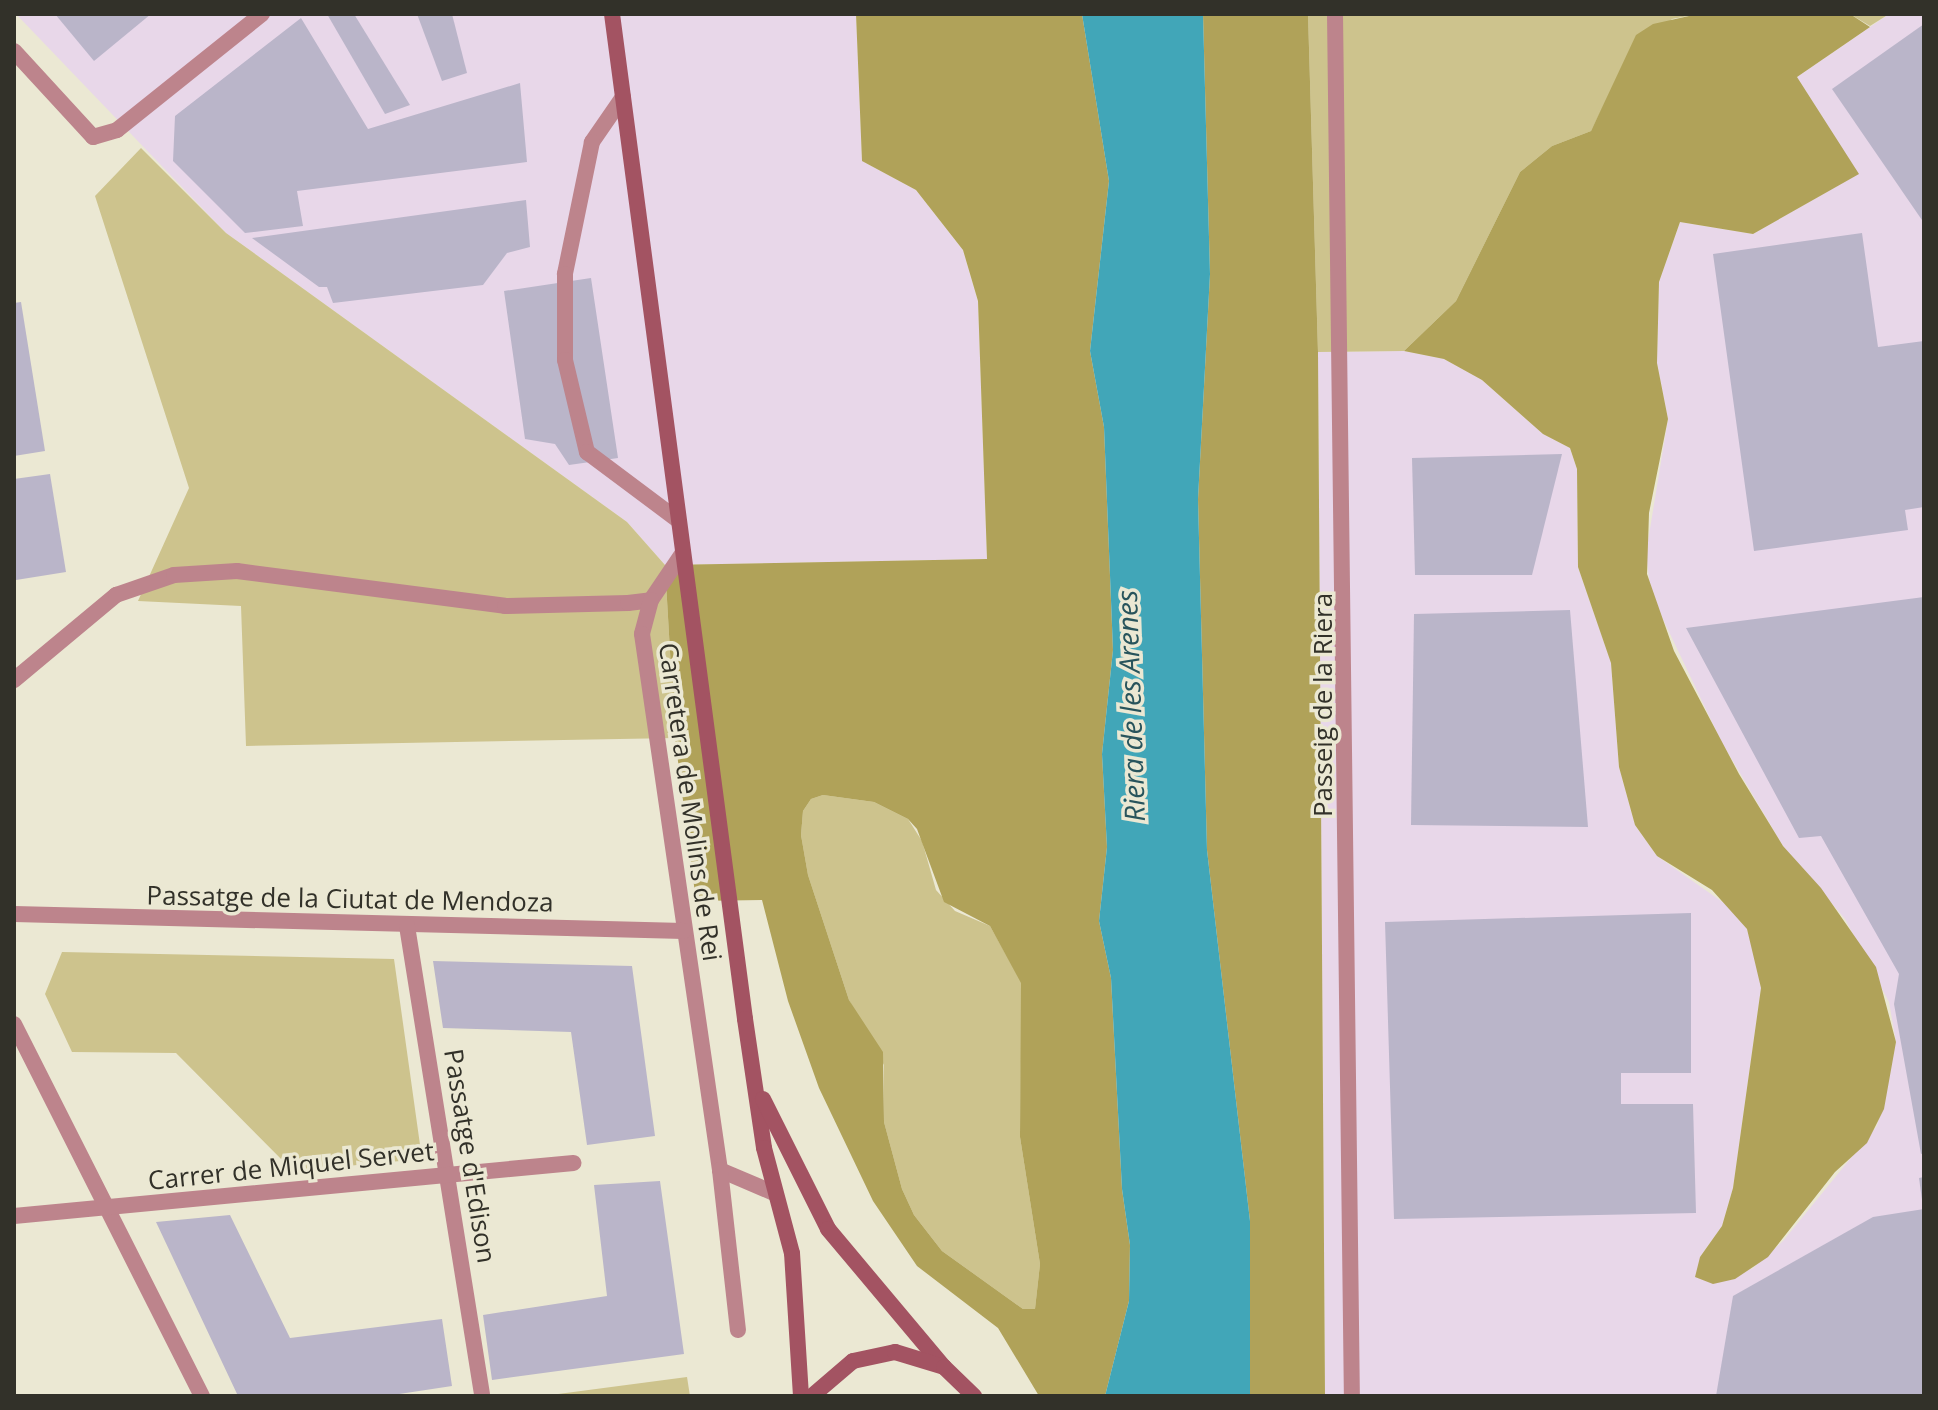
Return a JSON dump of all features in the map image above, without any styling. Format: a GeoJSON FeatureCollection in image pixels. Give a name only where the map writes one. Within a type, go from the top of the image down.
{"type":"FeatureCollection","features":[{"type":"Feature","properties":{"kind":"main road"},"geometry":{"type":"LineString","coordinates":[[612,14],[682,554]]}},
{"type":"Feature","properties":{"kind":"main road","name":"Carretera de Molins de Rei"},"geometry":{"type":"LineString","coordinates":[[682,554],[757,1086],[774,1193],[792,1253],[801,1396]]}},
{"type":"Feature","properties":{"kind":"main road","name":"Carretera de Molins de Rei"},"geometry":{"type":"LineString","coordinates":[[757,1086],[828,1229],[944,1367],[974,1396]]}},
{"type":"Feature","properties":{"kind":"main road","name":"Carretera de Molins de Rei"},"geometry":{"type":"LineString","coordinates":[[812,1396],[853,1361],[871,1354],[916,1354],[944,1367]]}},
{"type":"Feature","properties":{"kind":"street"},"geometry":{"type":"LineString","coordinates":[[14,51],[93,137],[117,130],[262,14]]}},
{"type":"Feature","properties":{"kind":"street","name":"Passeig de la Riera"},"geometry":{"type":"LineString","coordinates":[[1335,14],[1352,1396]]}},
{"type":"Feature","properties":{"kind":"street"},"geometry":{"type":"LineString","coordinates":[[623,97],[592,142],[565,274],[565,360],[587,452],[678,520]]}},
{"type":"Feature","properties":{"kind":"street","name":"Carretera de Molins de Rei"},"geometry":{"type":"LineString","coordinates":[[682,554],[651,600],[642,634],[720,1170],[738,1330]]}},
{"type":"Feature","properties":{"kind":"street"},"geometry":{"type":"LineString","coordinates":[[14,680],[116,595],[174,575],[237,571],[505,606],[651,600]]}},
{"type":"Feature","properties":{"kind":"street","name":"Passatge de la Ciutat de Mendoza"},"geometry":{"type":"LineString","coordinates":[[14,914],[684,931]]}},
{"type":"Feature","properties":{"kind":"street","name":"Passatge d'Edison"},"geometry":{"type":"LineString","coordinates":[[407,926],[450,1175],[482,1394]]}},
{"type":"Feature","properties":{"kind":"street"},"geometry":{"type":"LineString","coordinates":[[14,1024],[202,1396]]}},
{"type":"Feature","properties":{"kind":"street","name":"Carrer de Miquel Servet"},"geometry":{"type":"LineString","coordinates":[[14,1216],[573,1163]]}},
{"type":"Feature","properties":{"kind":"street"},"geometry":{"type":"LineString","coordinates":[[720,1170],[774,1193]]}},
{"type":"Feature","properties":{"kind":"shaded area"},"geometry":{"type":"Polygon","coordinates":[[[16,14],[856,14],[862,161],[916,190],[963,250],[978,302],[987,559],[665,565],[627,522],[226,233],[16,14]]]}},
{"type":"Feature","properties":{"kind":"shaded area"},"geometry":{"type":"Polygon","coordinates":[[[856,14],[1082,14],[1109,181],[1090,351],[1104,427],[1113,650],[1102,754],[1107,847],[1099,921],[1111,978],[1122,1189],[1130,1245],[1129,1301],[1105,1396],[1039,1396],[998,1328],[917,1266],[873,1201],[819,1088],[788,1001],[762,900],[696,901],[675,738],[665,565],[987,559],[978,301],[963,250],[916,190],[862,161],[856,14]],[[823,795],[811,799],[803,811],[801,835],[808,875],[849,1000],[883,1052],[884,1122],[902,1189],[914,1215],[942,1251],[1023,1309],[1035,1309],[1040,1264],[1020,1137],[1021,983],[990,926],[944,902],[917,829],[908,819],[874,802],[823,795]]]}},
{"type":"Feature","properties":{"kind":"shaded area"},"geometry":{"type":"Polygon","coordinates":[[[1203,14],[1308,14],[1318,352],[1325,1396],[1250,1396],[1250,1221],[1207,850],[1198,499],[1210,274],[1203,14]]]}},
{"type":"Feature","properties":{"kind":"shaded area"},"geometry":{"type":"Polygon","coordinates":[[[1308,14],[1698,14],[1672,19],[1619,75],[1591,131],[1552,146],[1520,172],[1456,301],[1404,351],[1318,352],[1308,14]]]}},
{"type":"Feature","properties":{"kind":"shaded area"},"geometry":{"type":"Polygon","coordinates":[[[1698,14],[1850,14],[1870,27],[1797,77],[1859,174],[1753,234],[1680,222],[1659,282],[1657,363],[1668,419],[1649,513],[1647,574],[1674,651],[1739,774],[1783,846],[1821,888],[1876,967],[1896,1042],[1884,1109],[1867,1143],[1835,1172],[1768,1257],[1735,1279],[1713,1284],[1695,1277],[1700,1257],[1722,1226],[1733,1188],[1761,988],[1747,929],[1712,890],[1657,856],[1635,825],[1619,767],[1611,663],[1578,567],[1577,469],[1570,448],[1543,434],[1482,380],[1444,359],[1404,351],[1456,301],[1520,172],[1552,146],[1591,131],[1636,35],[1653,24],[1698,14]]]}},
{"type":"Feature","properties":{"kind":"shaded area"},"geometry":{"type":"Polygon","coordinates":[[[1850,14],[1889,14],[1870,26],[1850,14]]]}},
{"type":"Feature","properties":{"kind":"shaded area"},"geometry":{"type":"Polygon","coordinates":[[[1889,14],[1924,14],[1924,1396],[1325,1396],[1318,352],[1404,351],[1444,359],[1482,380],[1543,434],[1570,448],[1577,469],[1578,567],[1611,663],[1619,767],[1635,825],[1657,856],[1731,908],[1747,929],[1758,967],[1761,988],[1733,1188],[1722,1226],[1700,1257],[1752,1269],[1783,1241],[1877,1126],[1896,1042],[1889,1002],[1845,919],[1783,846],[1721,741],[1651,594],[1646,553],[1668,419],[1657,363],[1659,282],[1680,222],[1753,234],[1858,174],[1797,77],[1889,14]]]}},
{"type":"Feature","properties":{"kind":"shaded area"},"geometry":{"type":"Polygon","coordinates":[[[141,148],[226,233],[627,522],[665,565],[675,738],[246,746],[241,606],[138,601],[189,488],[95,196],[141,148]]]}},
{"type":"Feature","properties":{"kind":"shaded area"},"geometry":{"type":"Polygon","coordinates":[[[823,795],[874,802],[908,819],[922,841],[936,890],[955,911],[990,926],[1022,983],[1020,1137],[1040,1264],[1035,1309],[1023,1309],[942,1251],[914,1215],[902,1189],[884,1122],[884,1065],[849,1000],[808,875],[801,835],[803,811],[811,799],[823,795]]]}},
{"type":"Feature","properties":{"kind":"shaded area"},"geometry":{"type":"Polygon","coordinates":[[[62,952],[394,959],[422,1159],[293,1171],[176,1053],[72,1052],[45,994],[62,952]]]}},
{"type":"Feature","properties":{"kind":"shaded area"},"geometry":{"type":"Polygon","coordinates":[[[687,1377],[690,1396],[543,1396],[687,1377]]]}},
{"type":"Feature","properties":{"kind":"water","name":"Riera de les Arenes"},"geometry":{"type":"Polygon","coordinates":[[[1082,14],[1203,14],[1210,274],[1198,499],[1207,850],[1250,1221],[1250,1396],[1105,1396],[1129,1301],[1130,1245],[1122,1189],[1111,978],[1099,921],[1107,847],[1102,754],[1113,650],[1104,427],[1090,351],[1109,181],[1082,14]]]}},
{"type":"Feature","properties":{"kind":"building"},"geometry":{"type":"Polygon","coordinates":[[[55,14],[151,14],[94,61],[55,14]]]}},
{"type":"Feature","properties":{"kind":"building"},"geometry":{"type":"Polygon","coordinates":[[[327,14],[354,14],[410,105],[385,114],[327,14]]]}},
{"type":"Feature","properties":{"kind":"building"},"geometry":{"type":"Polygon","coordinates":[[[417,14],[452,14],[467,73],[442,81],[417,14]]]}},
{"type":"Feature","properties":{"kind":"building"},"geometry":{"type":"Polygon","coordinates":[[[301,18],[368,129],[520,83],[527,162],[297,191],[303,226],[245,233],[173,161],[175,116],[301,18]]]}},
{"type":"Feature","properties":{"kind":"building"},"geometry":{"type":"Polygon","coordinates":[[[1924,24],[1924,223],[1832,89],[1924,24]]]}},
{"type":"Feature","properties":{"kind":"building"},"geometry":{"type":"Polygon","coordinates":[[[526,200],[530,247],[507,253],[483,285],[333,303],[327,287],[319,287],[252,238],[526,200]]]}},
{"type":"Feature","properties":{"kind":"building"},"geometry":{"type":"Polygon","coordinates":[[[1862,233],[1878,347],[1924,341],[1924,507],[1905,510],[1908,530],[1754,551],[1713,254],[1862,233]]]}},
{"type":"Feature","properties":{"kind":"building"},"geometry":{"type":"Polygon","coordinates":[[[591,278],[618,458],[569,465],[555,444],[525,439],[504,291],[591,278]]]}},
{"type":"Feature","properties":{"kind":"building"},"geometry":{"type":"Polygon","coordinates":[[[21,302],[45,451],[14,456],[14,303],[21,302]]]}},
{"type":"Feature","properties":{"kind":"building"},"geometry":{"type":"Polygon","coordinates":[[[1562,454],[1532,575],[1415,575],[1412,458],[1562,454]]]}},
{"type":"Feature","properties":{"kind":"building"},"geometry":{"type":"Polygon","coordinates":[[[50,474],[66,572],[16,580],[14,479],[50,474]]]}},
{"type":"Feature","properties":{"kind":"building"},"geometry":{"type":"Polygon","coordinates":[[[1924,597],[1924,1153],[1921,1154],[1894,1004],[1899,974],[1821,836],[1799,838],[1686,628],[1924,597]]]}},
{"type":"Feature","properties":{"kind":"building"},"geometry":{"type":"Polygon","coordinates":[[[1570,610],[1588,827],[1411,825],[1414,614],[1570,610]]]}},
{"type":"Feature","properties":{"kind":"building"},"geometry":{"type":"Polygon","coordinates":[[[1691,913],[1691,1073],[1621,1073],[1621,1104],[1693,1104],[1696,1213],[1394,1219],[1385,922],[1691,913]]]}},
{"type":"Feature","properties":{"kind":"building"},"geometry":{"type":"Polygon","coordinates":[[[433,961],[632,966],[655,1136],[587,1145],[571,1032],[443,1028],[433,961]]]}},
{"type":"Feature","properties":{"kind":"building"},"geometry":{"type":"Polygon","coordinates":[[[1924,1177],[1924,1200],[1922,1200],[1919,1178],[1924,1177]]]}},
{"type":"Feature","properties":{"kind":"building"},"geometry":{"type":"Polygon","coordinates":[[[660,1181],[684,1354],[492,1380],[483,1315],[607,1296],[594,1185],[660,1181]]]}},
{"type":"Feature","properties":{"kind":"building"},"geometry":{"type":"Polygon","coordinates":[[[1924,1209],[1924,1396],[1716,1396],[1733,1296],[1873,1217],[1924,1209]]]}},
{"type":"Feature","properties":{"kind":"building"},"geometry":{"type":"Polygon","coordinates":[[[230,1215],[290,1338],[442,1319],[452,1386],[386,1396],[238,1396],[156,1222],[230,1215]]]}}]}
